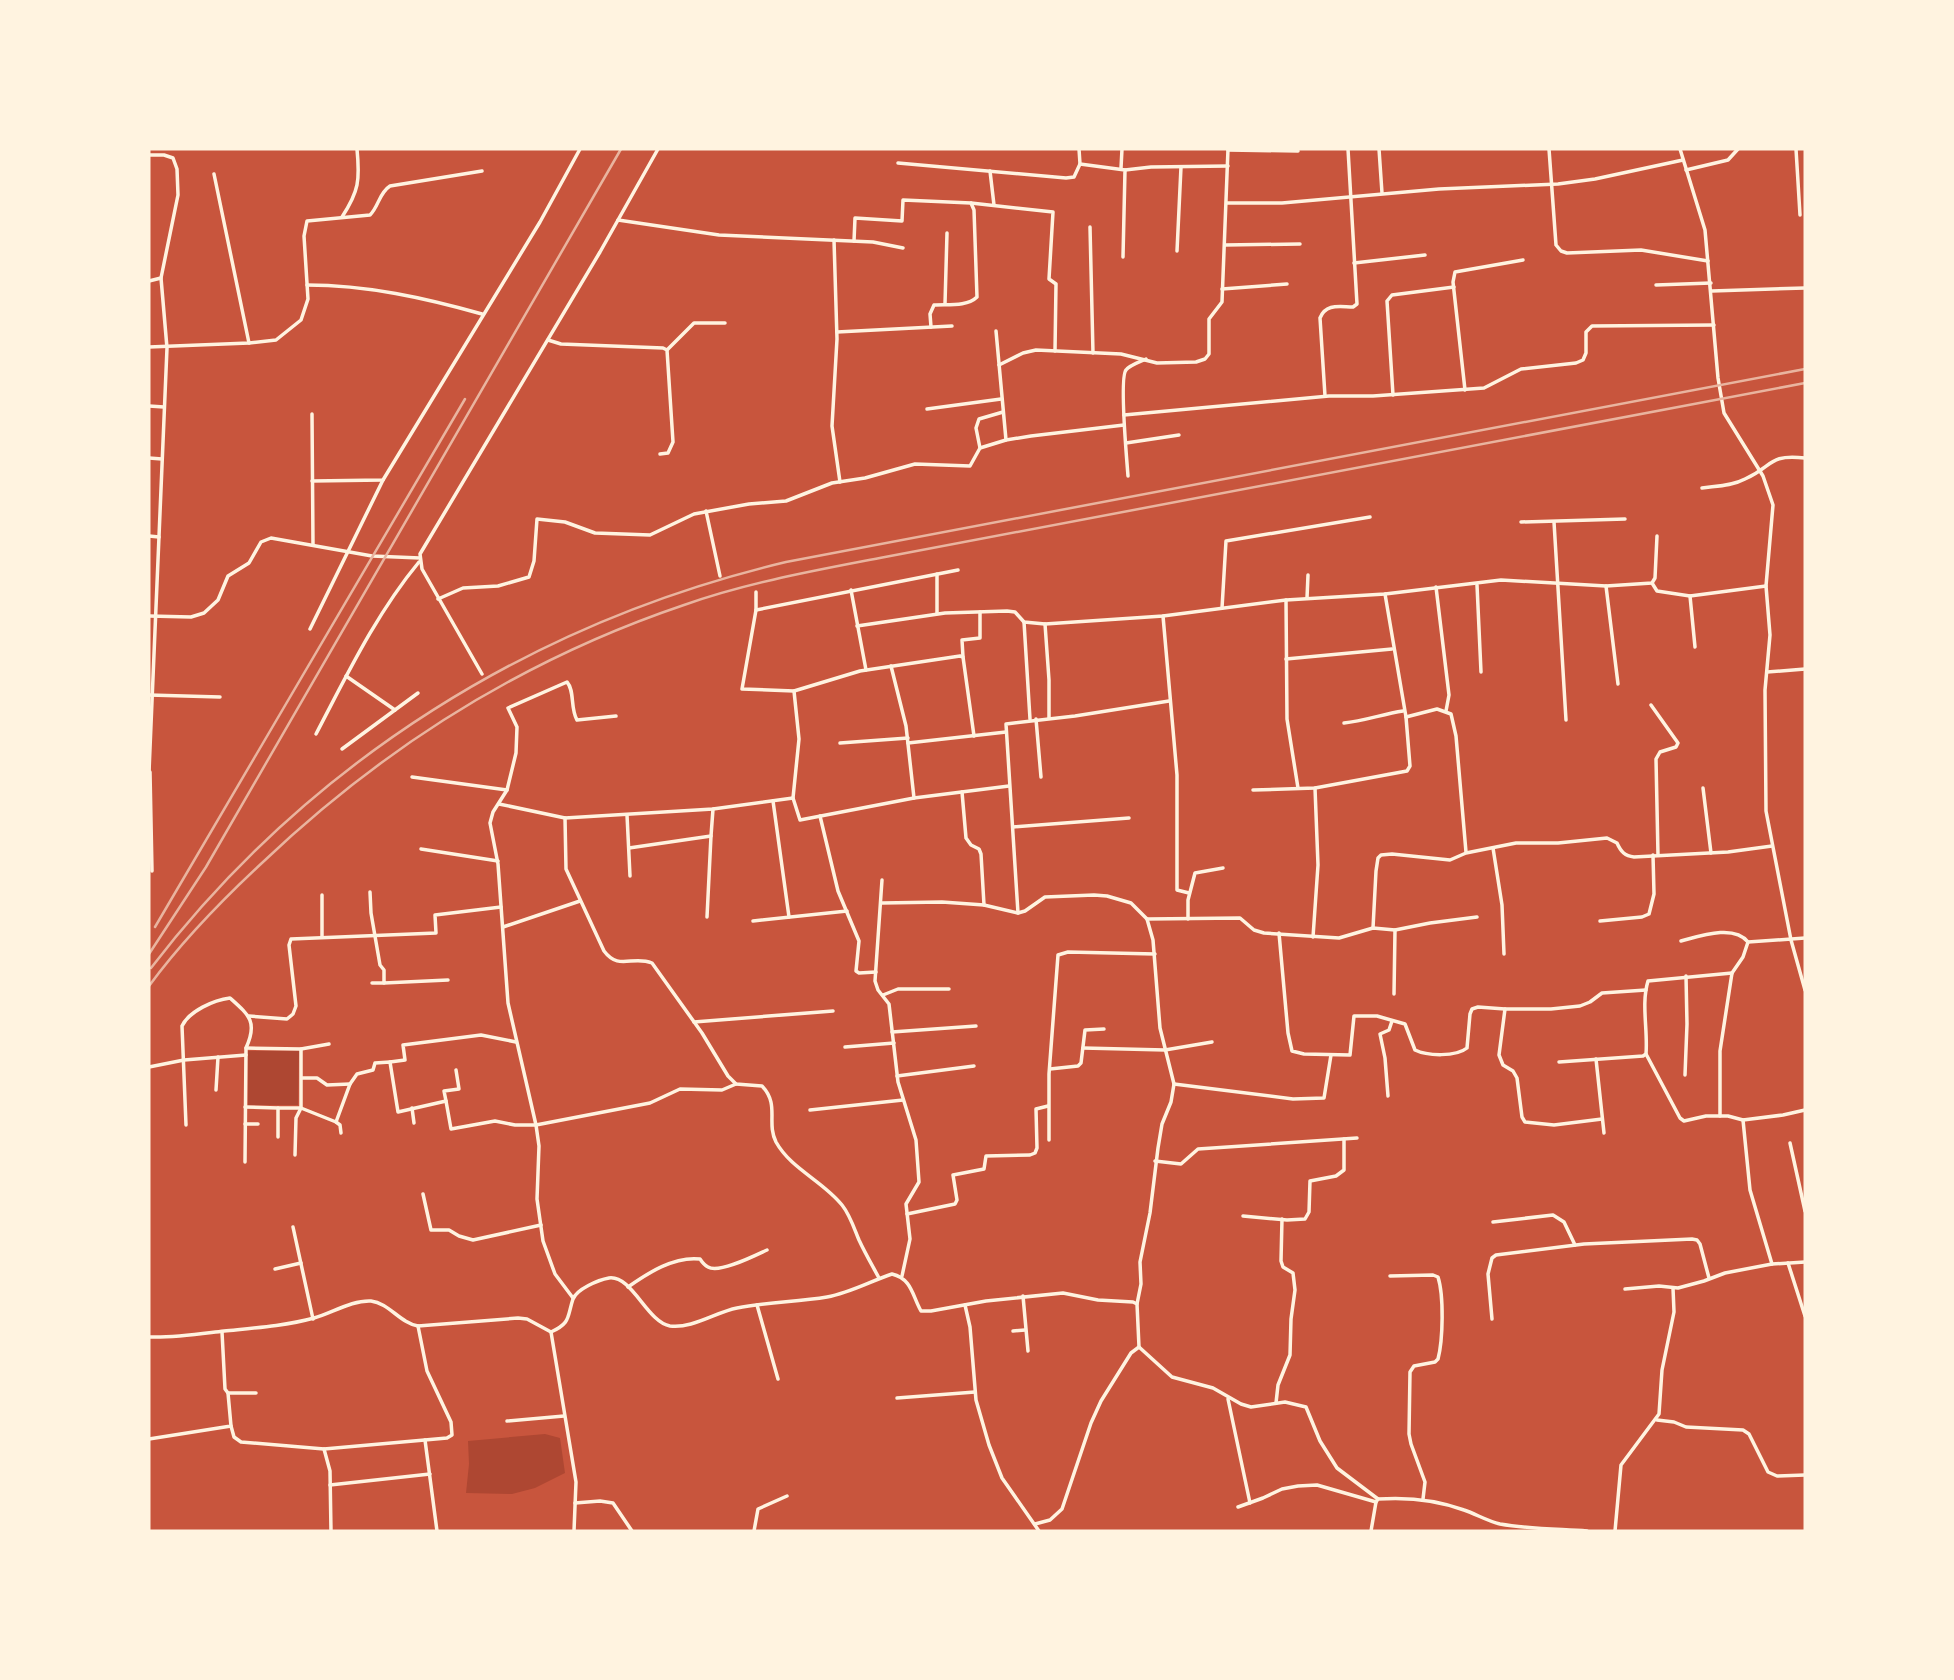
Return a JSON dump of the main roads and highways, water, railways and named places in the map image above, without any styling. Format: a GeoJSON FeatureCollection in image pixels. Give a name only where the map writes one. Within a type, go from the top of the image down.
{"type":"FeatureCollection","features":[{"type":"Feature","properties":{"kind":"railway"},"geometry":{"type":"LineString","coordinates":[[149,954],[206,867],[621,149]]}},
{"type":"Feature","properties":{"kind":"railway"},"geometry":{"type":"LineString","coordinates":[[151,968],[214,894],[282,826],[355,764],[433,710],[516,662],[602,622],[693,588],[786,562],[1805,369]]}},
{"type":"Feature","properties":{"kind":"railway"},"geometry":{"type":"LineString","coordinates":[[149,986],[203,921],[263,862],[358,780],[408,744],[513,679],[568,651],[684,605],[758,583],[834,567],[1805,383]]}},
{"type":"Feature","properties":{"kind":"railway"},"geometry":{"type":"LineString","coordinates":[[155,927],[465,399]]}}]}
